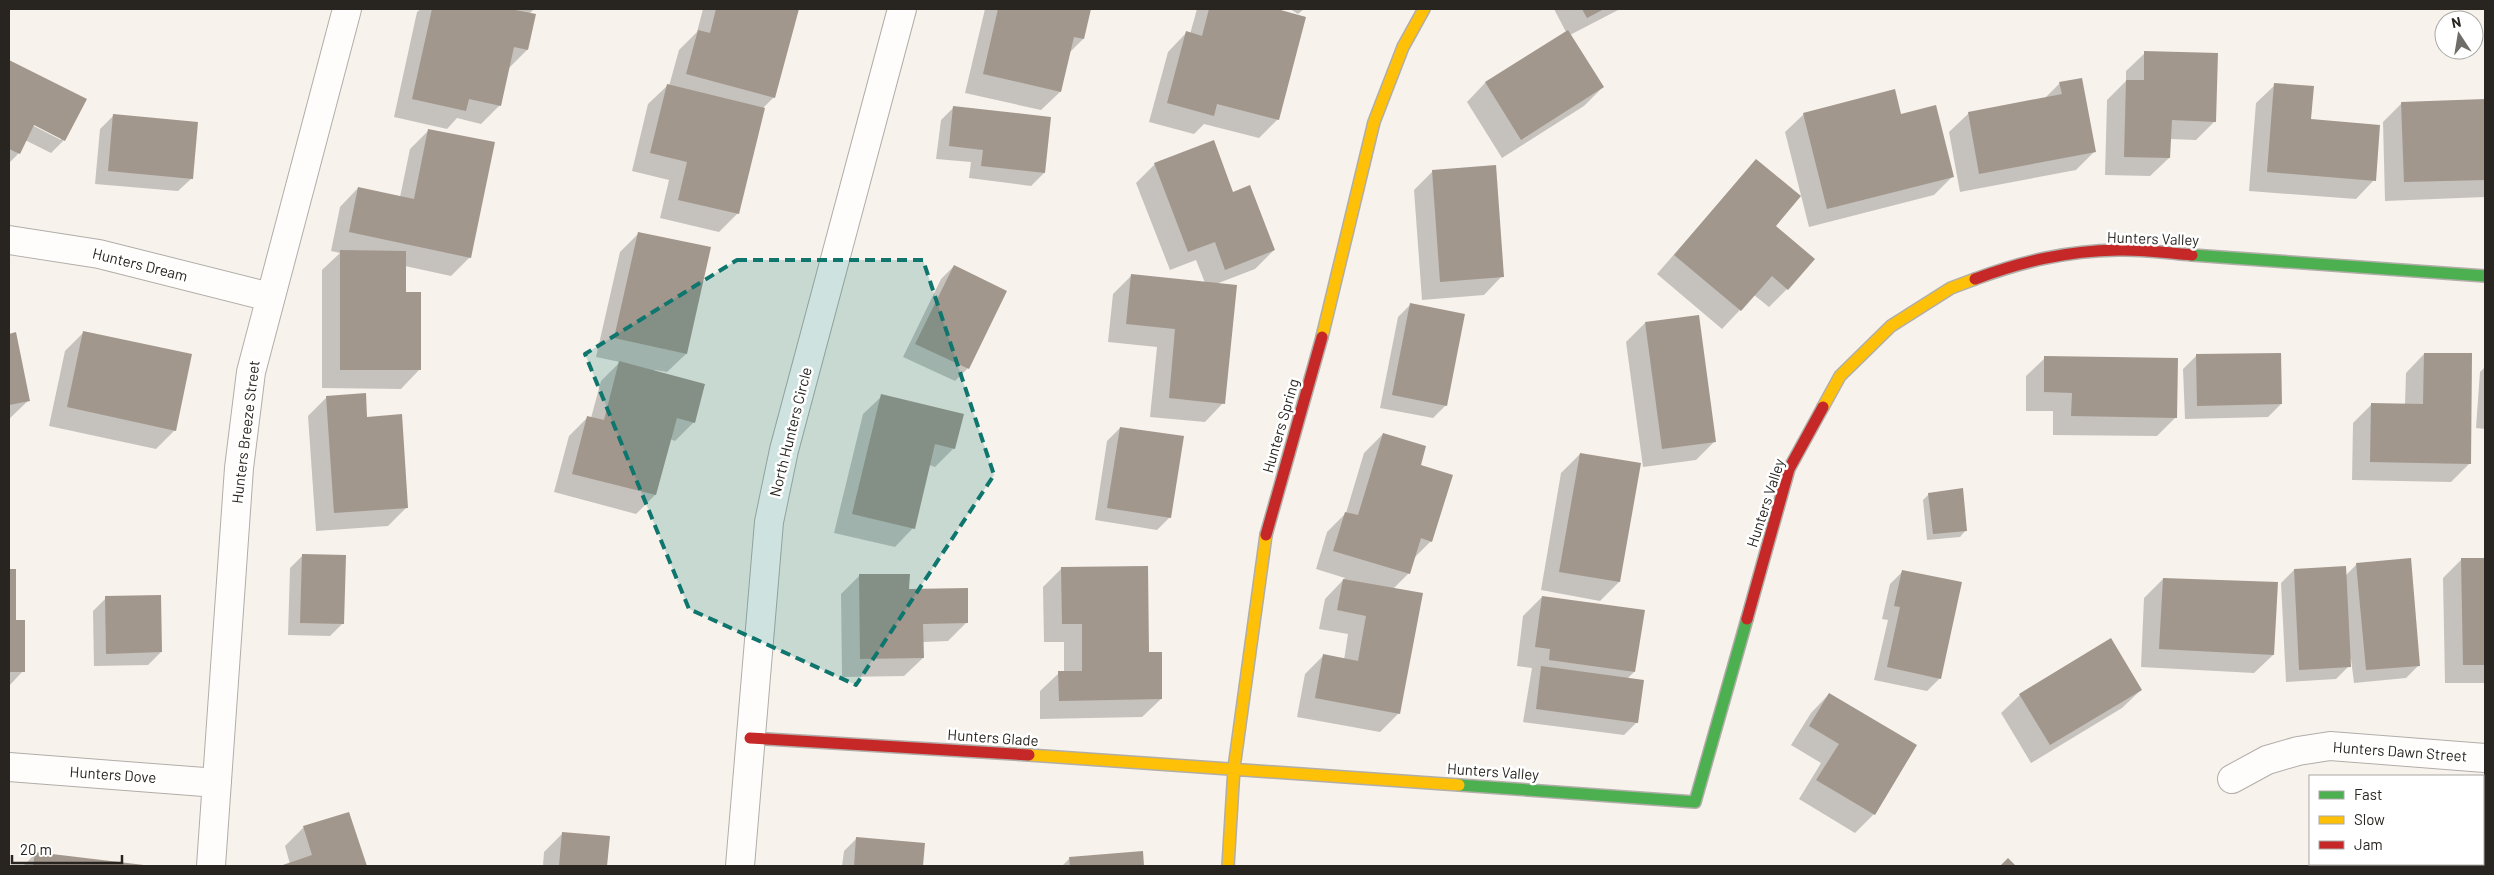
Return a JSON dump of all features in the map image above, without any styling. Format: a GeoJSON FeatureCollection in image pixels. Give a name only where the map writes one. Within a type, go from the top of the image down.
{"type":"FeatureCollection","features":[{"type":"Feature","properties":{"kind":"street","name":"Hunters Breeze Street"},"geometry":{"type":"LineString","coordinates":[[211,866],[239,468],[251,372],[347,9]]}},
{"type":"Feature","properties":{"kind":"street","name":"North Hunters Circle"},"geometry":{"type":"LineString","coordinates":[[740,866],[771,513],[784,450],[902,9]]}},
{"type":"Feature","properties":{"kind":"street","name":"Hunters Spring"},"geometry":{"type":"LineString","coordinates":[[1228,866],[1234,768],[1264,542],[1324,331],[1374,122],[1403,47],[1424,9]]}},
{"type":"Feature","properties":{"kind":"street","name":"Hunters Dream"},"geometry":{"type":"LineString","coordinates":[[9,240],[98,254],[270,297]]}},
{"type":"Feature","properties":{"kind":"street","name":"Hunters Valley"},"geometry":{"type":"LineString","coordinates":[[1234,768],[1695,802],[1789,469],[1840,376],[1891,326],[1920,306],[1951,288],[2018,263],[2053,256],[2119,250],[2485,276]]}},
{"type":"Feature","properties":{"kind":"street","name":"Hunters Glade"},"geometry":{"type":"LineString","coordinates":[[750,738],[1234,768]]}},
{"type":"Feature","properties":{"kind":"street","name":"Hunters Dawn Street"},"geometry":{"type":"LineString","coordinates":[[2232,779],[2267,760],[2298,751],[2330,746],[2485,758]]}},
{"type":"Feature","properties":{"kind":"street","name":"Hunters Dove"},"geometry":{"type":"LineString","coordinates":[[9,767],[217,783]]}},
{"type":"Feature","properties":{"kind":"highlighted area"},"geometry":{"type":"Polygon","coordinates":[[[737,260],[923,260],[994,475],[856,685],[689,609],[585,354],[737,260]]]}},
{"type":"Feature","properties":{"kind":"building"},"geometry":{"type":"Polygon","coordinates":[[[432,9],[510,9],[536,14],[528,50],[514,47],[501,106],[469,99],[466,111],[412,99],[432,9]]]}},
{"type":"Feature","properties":{"kind":"building"},"geometry":{"type":"Polygon","coordinates":[[[716,9],[799,9],[775,98],[686,74],[698,30],[710,33],[716,9]]]}},
{"type":"Feature","properties":{"kind":"building"},"geometry":{"type":"Polygon","coordinates":[[[998,9],[1091,9],[1084,39],[1074,37],[1061,92],[983,74],[998,9]]]}},
{"type":"Feature","properties":{"kind":"building"},"geometry":{"type":"Polygon","coordinates":[[[1209,9],[1277,9],[1306,17],[1279,120],[1217,104],[1214,116],[1167,103],[1186,31],[1202,36],[1209,9]]]}},
{"type":"Feature","properties":{"kind":"building"},"geometry":{"type":"Polygon","coordinates":[[[1582,9],[1604,9],[1587,18],[1582,9]]]}},
{"type":"Feature","properties":{"kind":"building"},"geometry":{"type":"Polygon","coordinates":[[[1568,30],[1604,87],[1521,140],[1485,82],[1568,30]]]}},
{"type":"Feature","properties":{"kind":"building"},"geometry":{"type":"Polygon","coordinates":[[[2144,51],[2218,53],[2216,122],[2172,120],[2170,158],[2124,157],[2126,80],[2144,80],[2144,51]]]}},
{"type":"Feature","properties":{"kind":"building"},"geometry":{"type":"Polygon","coordinates":[[[9,60],[87,99],[65,141],[34,125],[20,154],[9,149],[9,60]]]}},
{"type":"Feature","properties":{"kind":"building"},"geometry":{"type":"Polygon","coordinates":[[[2082,78],[2096,152],[1979,174],[1968,112],[2062,94],[2059,82],[2082,78]]]}},
{"type":"Feature","properties":{"kind":"building"},"geometry":{"type":"Polygon","coordinates":[[[2274,83],[2314,86],[2311,119],[2380,125],[2376,181],[2267,172],[2274,83]]]}},
{"type":"Feature","properties":{"kind":"building"},"geometry":{"type":"Polygon","coordinates":[[[667,84],[765,108],[739,214],[678,200],[687,162],[650,153],[667,84]]]}},
{"type":"Feature","properties":{"kind":"building"},"geometry":{"type":"Polygon","coordinates":[[[1895,89],[1901,114],[1936,105],[1954,177],[1827,209],[1803,113],[1895,89]]]}},
{"type":"Feature","properties":{"kind":"building"},"geometry":{"type":"Polygon","coordinates":[[[2485,99],[2485,180],[2404,182],[2401,102],[2485,99]]]}},
{"type":"Feature","properties":{"kind":"building"},"geometry":{"type":"Polygon","coordinates":[[[953,106],[1051,117],[1045,173],[981,166],[983,150],[949,146],[953,106]]]}},
{"type":"Feature","properties":{"kind":"building"},"geometry":{"type":"Polygon","coordinates":[[[113,114],[198,122],[193,179],[108,171],[113,114]]]}},
{"type":"Feature","properties":{"kind":"building"},"geometry":{"type":"Polygon","coordinates":[[[428,129],[495,142],[471,258],[349,232],[358,187],[414,199],[428,129]]]}},
{"type":"Feature","properties":{"kind":"building"},"geometry":{"type":"Polygon","coordinates":[[[1214,140],[1233,192],[1250,185],[1275,250],[1225,270],[1215,242],[1188,252],[1154,163],[1214,140]]]}},
{"type":"Feature","properties":{"kind":"building"},"geometry":{"type":"Polygon","coordinates":[[[1756,159],[1801,196],[1776,226],[1815,259],[1788,290],[1772,276],[1741,311],[1674,255],[1756,159]]]}},
{"type":"Feature","properties":{"kind":"building"},"geometry":{"type":"Polygon","coordinates":[[[1496,165],[1504,277],[1440,282],[1432,170],[1496,165]]]}},
{"type":"Feature","properties":{"kind":"building"},"geometry":{"type":"Polygon","coordinates":[[[638,232],[711,247],[687,354],[614,338],[638,232]]]}},
{"type":"Feature","properties":{"kind":"building"},"geometry":{"type":"Polygon","coordinates":[[[340,250],[406,251],[406,292],[421,292],[421,370],[340,370],[340,250]]]}},
{"type":"Feature","properties":{"kind":"building"},"geometry":{"type":"Polygon","coordinates":[[[954,265],[1007,291],[969,369],[915,344],[954,265]]]}},
{"type":"Feature","properties":{"kind":"building"},"geometry":{"type":"Polygon","coordinates":[[[1131,274],[1237,285],[1225,404],[1169,398],[1175,329],[1126,324],[1131,274]]]}},
{"type":"Feature","properties":{"kind":"building"},"geometry":{"type":"Polygon","coordinates":[[[1410,303],[1465,314],[1447,406],[1392,395],[1410,303]]]}},
{"type":"Feature","properties":{"kind":"building"},"geometry":{"type":"Polygon","coordinates":[[[1699,315],[1716,442],[1662,449],[1645,322],[1699,315]]]}},
{"type":"Feature","properties":{"kind":"building"},"geometry":{"type":"Polygon","coordinates":[[[83,331],[192,354],[176,431],[67,407],[83,331]]]}},
{"type":"Feature","properties":{"kind":"building"},"geometry":{"type":"Polygon","coordinates":[[[16,332],[30,401],[9,405],[9,334],[16,332]]]}},
{"type":"Feature","properties":{"kind":"building"},"geometry":{"type":"Polygon","coordinates":[[[2281,353],[2282,404],[2197,406],[2196,354],[2281,353]]]}},
{"type":"Feature","properties":{"kind":"building"},"geometry":{"type":"Polygon","coordinates":[[[2424,353],[2472,353],[2471,464],[2370,462],[2371,403],[2423,404],[2424,353]]]}},
{"type":"Feature","properties":{"kind":"building"},"geometry":{"type":"Polygon","coordinates":[[[2044,356],[2178,358],[2177,418],[2071,416],[2072,393],[2044,392],[2044,356]]]}},
{"type":"Feature","properties":{"kind":"building"},"geometry":{"type":"Polygon","coordinates":[[[619,361],[705,384],[695,423],[677,418],[656,495],[572,474],[587,416],[604,420],[619,361]]]}},
{"type":"Feature","properties":{"kind":"building"},"geometry":{"type":"Polygon","coordinates":[[[366,393],[367,417],[402,414],[408,508],[334,513],[326,396],[366,393]]]}},
{"type":"Feature","properties":{"kind":"building"},"geometry":{"type":"Polygon","coordinates":[[[881,394],[964,414],[955,449],[935,444],[915,529],[852,514],[881,394]]]}},
{"type":"Feature","properties":{"kind":"building"},"geometry":{"type":"Polygon","coordinates":[[[1120,427],[1184,436],[1171,518],[1107,508],[1120,427]]]}},
{"type":"Feature","properties":{"kind":"building"},"geometry":{"type":"Polygon","coordinates":[[[1383,433],[1426,446],[1421,465],[1453,475],[1432,542],[1421,538],[1410,574],[1333,551],[1345,512],[1358,515],[1383,433]]]}},
{"type":"Feature","properties":{"kind":"building"},"geometry":{"type":"Polygon","coordinates":[[[1580,453],[1641,463],[1620,582],[1559,572],[1580,453]]]}},
{"type":"Feature","properties":{"kind":"building"},"geometry":{"type":"Polygon","coordinates":[[[1963,488],[1967,531],[1933,534],[1928,493],[1963,488]]]}},
{"type":"Feature","properties":{"kind":"building"},"geometry":{"type":"Polygon","coordinates":[[[302,554],[346,555],[344,624],[300,623],[302,554]]]}},
{"type":"Feature","properties":{"kind":"building"},"geometry":{"type":"Polygon","coordinates":[[[2411,558],[2420,666],[2366,670],[2356,563],[2411,558]]]}},
{"type":"Feature","properties":{"kind":"building"},"geometry":{"type":"Polygon","coordinates":[[[2461,558],[2485,558],[2485,665],[2463,665],[2461,558]]]}},
{"type":"Feature","properties":{"kind":"building"},"geometry":{"type":"Polygon","coordinates":[[[1148,566],[1149,652],[1162,652],[1162,699],[1059,701],[1058,671],[1082,671],[1082,624],[1062,624],[1061,567],[1148,566]]]}},
{"type":"Feature","properties":{"kind":"building"},"geometry":{"type":"Polygon","coordinates":[[[2346,566],[2351,667],[2299,670],[2294,569],[2346,566]]]}},
{"type":"Feature","properties":{"kind":"building"},"geometry":{"type":"Polygon","coordinates":[[[9,569],[16,569],[16,620],[25,620],[25,672],[9,672],[9,569]]]}},
{"type":"Feature","properties":{"kind":"building"},"geometry":{"type":"Polygon","coordinates":[[[1902,570],[1962,582],[1941,679],[1887,667],[1900,607],[1894,606],[1902,570]]]}},
{"type":"Feature","properties":{"kind":"building"},"geometry":{"type":"Polygon","coordinates":[[[859,574],[910,574],[909,589],[968,588],[968,623],[923,624],[924,658],[860,659],[859,574]]]}},
{"type":"Feature","properties":{"kind":"building"},"geometry":{"type":"Polygon","coordinates":[[[2163,578],[2278,582],[2274,655],[2159,649],[2163,578]]]}},
{"type":"Feature","properties":{"kind":"building"},"geometry":{"type":"Polygon","coordinates":[[[1343,579],[1423,593],[1400,714],[1315,698],[1323,654],[1358,661],[1366,616],[1337,610],[1343,579]]]}},
{"type":"Feature","properties":{"kind":"building"},"geometry":{"type":"Polygon","coordinates":[[[161,595],[162,652],[106,654],[105,596],[161,595]]]}},
{"type":"Feature","properties":{"kind":"building"},"geometry":{"type":"Polygon","coordinates":[[[1542,596],[1645,610],[1635,672],[1549,660],[1550,649],[1535,647],[1542,596]]]}},
{"type":"Feature","properties":{"kind":"building"},"geometry":{"type":"Polygon","coordinates":[[[2111,638],[2142,690],[2050,745],[2019,694],[2111,638]]]}},
{"type":"Feature","properties":{"kind":"building"},"geometry":{"type":"Polygon","coordinates":[[[1541,666],[1644,680],[1638,723],[1536,709],[1541,666]]]}},
{"type":"Feature","properties":{"kind":"building"},"geometry":{"type":"Polygon","coordinates":[[[1829,693],[1917,745],[1875,815],[1816,780],[1839,744],[1809,726],[1829,693]]]}},
{"type":"Feature","properties":{"kind":"building"},"geometry":{"type":"Polygon","coordinates":[[[349,812],[367,866],[280,866],[312,855],[303,826],[349,812]]]}},
{"type":"Feature","properties":{"kind":"building"},"geometry":{"type":"Polygon","coordinates":[[[562,832],[610,836],[607,866],[559,866],[562,832]]]}},
{"type":"Feature","properties":{"kind":"building"},"geometry":{"type":"Polygon","coordinates":[[[856,837],[925,843],[923,866],[854,866],[856,837]]]}},
{"type":"Feature","properties":{"kind":"building"},"geometry":{"type":"Polygon","coordinates":[[[1143,851],[1144,866],[1070,866],[1069,857],[1143,851]]]}},
{"type":"Feature","properties":{"kind":"building"},"geometry":{"type":"Polygon","coordinates":[[[35,852],[144,865],[144,866],[33,866],[35,852]]]}},
{"type":"Feature","properties":{"kind":"building"},"geometry":{"type":"Polygon","coordinates":[[[2008,858],[2016,866],[2000,866],[2008,858]]]}},
{"type":"Feature","properties":{"kind":"building"},"geometry":{"type":"Polygon","coordinates":[[[2320,865],[2368,865],[2368,866],[2320,865]]]}},
{"type":"Feature","properties":{"kind":"traffic: fast"},"geometry":{"type":"LineString","coordinates":[[2192,255],[2485,276]]}},
{"type":"Feature","properties":{"kind":"traffic: fast"},"geometry":{"type":"LineString","coordinates":[[1459,785],[1695,802],[1747,619]]}},
{"type":"Feature","properties":{"kind":"traffic: slow"},"geometry":{"type":"LineString","coordinates":[[1322,337],[1374,122],[1403,47],[1424,9]]}},
{"type":"Feature","properties":{"kind":"traffic: slow"},"geometry":{"type":"LineString","coordinates":[[1823,407],[1840,376],[1891,326],[1951,288],[1975,279]]}},
{"type":"Feature","properties":{"kind":"traffic: slow"},"geometry":{"type":"LineString","coordinates":[[1228,866],[1234,768],[1266,535]]}},
{"type":"Feature","properties":{"kind":"traffic: slow"},"geometry":{"type":"LineString","coordinates":[[1029,755],[1459,785]]}},
{"type":"Feature","properties":{"kind":"traffic: jam"},"geometry":{"type":"LineString","coordinates":[[1975,279],[2028,262],[2081,252],[2127,250],[2192,255]]}},
{"type":"Feature","properties":{"kind":"traffic: jam"},"geometry":{"type":"LineString","coordinates":[[1266,535],[1322,337]]}},
{"type":"Feature","properties":{"kind":"traffic: jam"},"geometry":{"type":"LineString","coordinates":[[1747,619],[1789,469],[1823,407]]}},
{"type":"Feature","properties":{"kind":"traffic: jam"},"geometry":{"type":"LineString","coordinates":[[750,738],[1029,755]]}}]}
